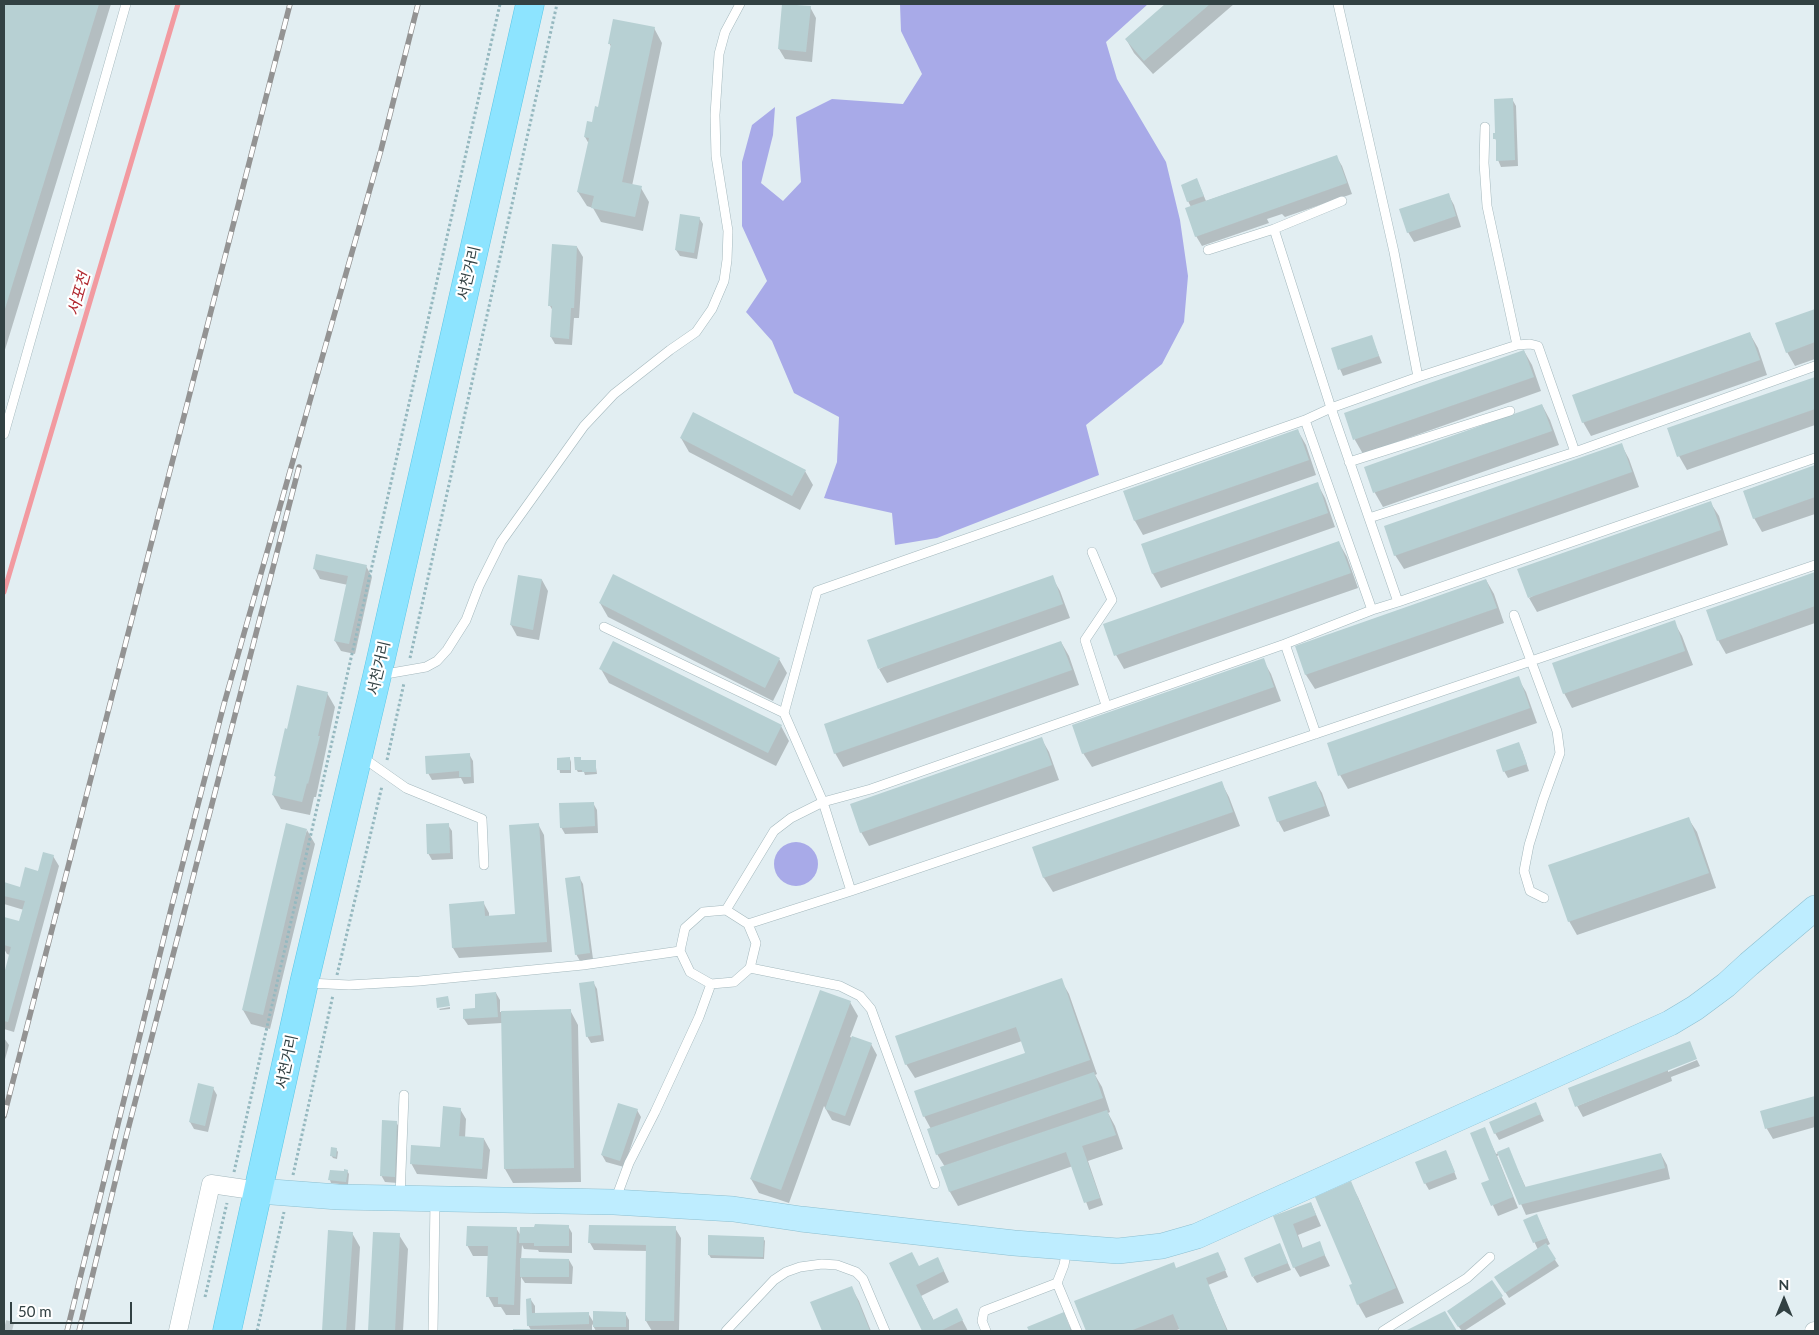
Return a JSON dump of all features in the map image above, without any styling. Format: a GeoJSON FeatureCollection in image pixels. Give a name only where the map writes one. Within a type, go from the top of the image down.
{"type":"FeatureCollection","features":[{"type":"Feature","properties":{"kind":"main road","name":"서천거리"},"geometry":{"type":"LineString","coordinates":[[227,1331],[304,983],[377,676],[530,4]]}},
{"type":"Feature","properties":{"kind":"street"},"geometry":{"type":"LineString","coordinates":[[178,1331],[211,1184],[259,1192],[338,1197],[614,1202],[733,1209],[1014,1244],[1118,1251],[1162,1246],[1197,1236],[1670,1023],[1695,1008],[1726,985],[1815,908]]}},
{"type":"Feature","properties":{"kind":"lane"},"geometry":{"type":"LineString","coordinates":[[4,434],[126,4]]}},
{"type":"Feature","properties":{"kind":"lane"},"geometry":{"type":"LineString","coordinates":[[377,676],[426,667],[437,661],[447,650],[466,620],[479,586],[500,542],[584,426],[614,394],[696,332],[712,310],[724,281],[728,240],[723,192],[716,156],[715,115],[719,54],[725,32],[740,4]]}},
{"type":"Feature","properties":{"kind":"lane"},"geometry":{"type":"LineString","coordinates":[[1338,4],[1394,252],[1418,377]]}},
{"type":"Feature","properties":{"kind":"lane"},"geometry":{"type":"LineString","coordinates":[[1485,127],[1484,163],[1487,206],[1517,345]]}},
{"type":"Feature","properties":{"kind":"lane"},"geometry":{"type":"LineString","coordinates":[[1208,250],[1274,229],[1342,201]]}},
{"type":"Feature","properties":{"kind":"lane"},"geometry":{"type":"LineString","coordinates":[[1274,229],[1331,408],[1398,602]]}},
{"type":"Feature","properties":{"kind":"lane"},"geometry":{"type":"LineString","coordinates":[[851,891],[823,802],[784,713],[817,591],[1305,420],[1331,408],[1418,377],[1517,345],[1530,344],[1538,346],[1575,452]]}},
{"type":"Feature","properties":{"kind":"lane"},"geometry":{"type":"LineString","coordinates":[[1370,518],[1575,452],[1815,366]]}},
{"type":"Feature","properties":{"kind":"lane"},"geometry":{"type":"LineString","coordinates":[[1349,462],[1510,411]]}},
{"type":"Feature","properties":{"kind":"lane"},"geometry":{"type":"LineString","coordinates":[[1305,420],[1372,610]]}},
{"type":"Feature","properties":{"kind":"lane"},"geometry":{"type":"LineString","coordinates":[[726,910],[774,831],[791,818],[823,802],[871,788],[1285,644],[1372,610],[1815,458]]}},
{"type":"Feature","properties":{"kind":"lane"},"geometry":{"type":"LineString","coordinates":[[1092,552],[1112,600],[1085,640],[1106,705]]}},
{"type":"Feature","properties":{"kind":"lane"},"geometry":{"type":"LineString","coordinates":[[748,924],[851,891],[1815,565]]}},
{"type":"Feature","properties":{"kind":"lane"},"geometry":{"type":"LineString","coordinates":[[1514,615],[1557,731],[1560,752],[1529,845],[1524,871],[1530,891],[1544,898]]}},
{"type":"Feature","properties":{"kind":"lane"},"geometry":{"type":"LineString","coordinates":[[604,627],[784,713]]}},
{"type":"Feature","properties":{"kind":"lane"},"geometry":{"type":"LineString","coordinates":[[1285,644],[1316,734]]}},
{"type":"Feature","properties":{"kind":"lane"},"geometry":{"type":"LineString","coordinates":[[358,754],[406,788],[482,819],[484,865]]}},
{"type":"Feature","properties":{"kind":"lane"},"geometry":{"type":"LineString","coordinates":[[726,910],[748,924],[756,943],[750,968],[734,982],[711,984],[690,972],[680,951],[685,928],[703,912],[726,910]]}},
{"type":"Feature","properties":{"kind":"lane"},"geometry":{"type":"LineString","coordinates":[[304,983],[349,985],[419,980],[583,965],[680,951]]}},
{"type":"Feature","properties":{"kind":"lane"},"geometry":{"type":"LineString","coordinates":[[750,968],[840,986],[860,996],[871,1009],[935,1184]]}},
{"type":"Feature","properties":{"kind":"lane"},"geometry":{"type":"LineString","coordinates":[[614,1202],[629,1163],[699,1017],[711,984]]}},
{"type":"Feature","properties":{"kind":"lane"},"geometry":{"type":"LineString","coordinates":[[400,1198],[404,1095]]}},
{"type":"Feature","properties":{"kind":"lane"},"geometry":{"type":"LineString","coordinates":[[433,1331],[436,1198]]}},
{"type":"Feature","properties":{"kind":"lane"},"geometry":{"type":"LineString","coordinates":[[1067,1247],[1064,1265],[1057,1283],[1077,1331]]}},
{"type":"Feature","properties":{"kind":"lane"},"geometry":{"type":"LineString","coordinates":[[1383,1331],[1467,1278],[1490,1257]]}},
{"type":"Feature","properties":{"kind":"lane"},"geometry":{"type":"LineString","coordinates":[[726,1331],[774,1280],[786,1272],[800,1267],[822,1264],[837,1265],[856,1272],[863,1279],[885,1331]]}},
{"type":"Feature","properties":{"kind":"lane"},"geometry":{"type":"LineString","coordinates":[[986,1331],[982,1321],[984,1311],[1057,1283]]}},
{"type":"Feature","properties":{"kind":"path"},"geometry":{"type":"LineString","coordinates":[[203,1302],[231,1187],[500,4]]}},
{"type":"Feature","properties":{"kind":"shaded area"},"geometry":{"type":"Polygon","coordinates":[[[900,4],[1148,4],[1106,42],[1117,79],[1166,162],[1180,220],[1188,276],[1184,322],[1162,364],[1086,425],[1099,475],[937,538],[895,545],[892,513],[824,498],[837,462],[839,417],[794,393],[772,341],[746,312],[767,281],[742,226],[742,162],[752,125],[775,107],[773,135],[761,183],[783,201],[801,182],[796,117],[832,99],[903,104],[922,74],[901,31],[900,4]]]}},
{"type":"Feature","properties":{"kind":"shaded area"},"geometry":{"type":"Polygon","coordinates":[[[800,842],[812,848],[817,855],[817,873],[812,880],[805,885],[792,886],[784,883],[777,876],[774,860],[777,852],[784,845],[800,842]]]}},
{"type":"Feature","properties":{"kind":"building"},"geometry":{"type":"Polygon","coordinates":[[[4,4],[99,4],[4,312],[4,4]]]}},
{"type":"Feature","properties":{"kind":"building"},"geometry":{"type":"Polygon","coordinates":[[[782,4],[811,6],[806,52],[778,49],[782,4]]]}},
{"type":"Feature","properties":{"kind":"building"},"geometry":{"type":"Polygon","coordinates":[[[1165,4],[1210,4],[1144,61],[1125,39],[1165,4]]]}},
{"type":"Feature","properties":{"kind":"building"},"geometry":{"type":"Polygon","coordinates":[[[613,19],[655,27],[622,182],[642,186],[635,217],[591,208],[594,196],[577,192],[589,138],[584,137],[587,121],[592,122],[595,106],[598,107],[611,44],[608,44],[613,19]]]}},
{"type":"Feature","properties":{"kind":"building"},"geometry":{"type":"Polygon","coordinates":[[[1513,98],[1515,160],[1496,161],[1496,139],[1493,139],[1493,133],[1495,133],[1494,99],[1513,98]]]}},
{"type":"Feature","properties":{"kind":"building"},"geometry":{"type":"Polygon","coordinates":[[[1337,155],[1347,183],[1195,237],[1185,208],[1337,155]]]}},
{"type":"Feature","properties":{"kind":"building"},"geometry":{"type":"Polygon","coordinates":[[[1197,178],[1204,196],[1187,202],[1181,185],[1197,178]]]}},
{"type":"Feature","properties":{"kind":"building"},"geometry":{"type":"Polygon","coordinates":[[[1449,193],[1456,216],[1407,233],[1399,209],[1449,193]]]}},
{"type":"Feature","properties":{"kind":"building"},"geometry":{"type":"Polygon","coordinates":[[[680,214],[700,217],[694,253],[675,250],[680,214]]]}},
{"type":"Feature","properties":{"kind":"building"},"geometry":{"type":"Polygon","coordinates":[[[552,244],[577,246],[574,308],[571,308],[569,339],[550,337],[552,306],[548,306],[552,244]]]}},
{"type":"Feature","properties":{"kind":"building"},"geometry":{"type":"Polygon","coordinates":[[[1815,309],[1815,342],[1786,353],[1775,323],[1815,309]]]}},
{"type":"Feature","properties":{"kind":"building"},"geometry":{"type":"Polygon","coordinates":[[[1750,332],[1760,360],[1582,423],[1572,395],[1750,332]]]}},
{"type":"Feature","properties":{"kind":"building"},"geometry":{"type":"Polygon","coordinates":[[[1372,335],[1379,356],[1338,370],[1331,348],[1372,335]]]}},
{"type":"Feature","properties":{"kind":"building"},"geometry":{"type":"Polygon","coordinates":[[[1524,350],[1534,377],[1353,440],[1344,413],[1524,350]]]}},
{"type":"Feature","properties":{"kind":"building"},"geometry":{"type":"Polygon","coordinates":[[[1815,377],[1815,409],[1677,457],[1667,428],[1815,377]]]}},
{"type":"Feature","properties":{"kind":"building"},"geometry":{"type":"Polygon","coordinates":[[[1542,404],[1552,431],[1373,493],[1364,467],[1542,404]]]}},
{"type":"Feature","properties":{"kind":"building"},"geometry":{"type":"Polygon","coordinates":[[[693,412],[806,470],[792,496],[680,438],[693,412]]]}},
{"type":"Feature","properties":{"kind":"building"},"geometry":{"type":"Polygon","coordinates":[[[1298,429],[1309,460],[1134,521],[1123,491],[1298,429]]]}},
{"type":"Feature","properties":{"kind":"building"},"geometry":{"type":"Polygon","coordinates":[[[1622,443],[1632,472],[1394,556],[1384,526],[1622,443]]]}},
{"type":"Feature","properties":{"kind":"building"},"geometry":{"type":"Polygon","coordinates":[[[1815,465],[1815,497],[1753,519],[1743,491],[1815,465]]]}},
{"type":"Feature","properties":{"kind":"building"},"geometry":{"type":"Polygon","coordinates":[[[1318,482],[1328,513],[1152,574],[1141,544],[1318,482]]]}},
{"type":"Feature","properties":{"kind":"building"},"geometry":{"type":"Polygon","coordinates":[[[1711,501],[1721,530],[1528,598],[1517,569],[1711,501]]]}},
{"type":"Feature","properties":{"kind":"building"},"geometry":{"type":"Polygon","coordinates":[[[1339,541],[1351,573],[1114,656],[1103,624],[1339,541]]]}},
{"type":"Feature","properties":{"kind":"building"},"geometry":{"type":"Polygon","coordinates":[[[316,554],[367,565],[349,644],[334,641],[348,576],[313,569],[316,554]]]}},
{"type":"Feature","properties":{"kind":"building"},"geometry":{"type":"Polygon","coordinates":[[[1815,572],[1815,606],[1717,641],[1706,610],[1815,572]]]}},
{"type":"Feature","properties":{"kind":"building"},"geometry":{"type":"Polygon","coordinates":[[[613,574],[780,658],[765,688],[599,603],[613,574]]]}},
{"type":"Feature","properties":{"kind":"building"},"geometry":{"type":"Polygon","coordinates":[[[518,575],[542,579],[533,630],[510,625],[518,575]]]}},
{"type":"Feature","properties":{"kind":"building"},"geometry":{"type":"Polygon","coordinates":[[[1053,575],[1063,604],[878,669],[867,640],[1053,575]]]}},
{"type":"Feature","properties":{"kind":"building"},"geometry":{"type":"Polygon","coordinates":[[[1486,579],[1497,608],[1305,675],[1295,646],[1486,579]]]}},
{"type":"Feature","properties":{"kind":"building"},"geometry":{"type":"Polygon","coordinates":[[[1675,620],[1685,651],[1563,694],[1552,663],[1675,620]]]}},
{"type":"Feature","properties":{"kind":"building"},"geometry":{"type":"Polygon","coordinates":[[[613,641],[782,725],[768,753],[599,669],[613,641]]]}},
{"type":"Feature","properties":{"kind":"building"},"geometry":{"type":"Polygon","coordinates":[[[1061,641],[1072,670],[834,754],[824,724],[1061,641]]]}},
{"type":"Feature","properties":{"kind":"building"},"geometry":{"type":"Polygon","coordinates":[[[1264,658],[1274,687],[1082,754],[1072,725],[1264,658]]]}},
{"type":"Feature","properties":{"kind":"building"},"geometry":{"type":"Polygon","coordinates":[[[1519,676],[1530,708],[1338,776],[1327,743],[1519,676]]]}},
{"type":"Feature","properties":{"kind":"building"},"geometry":{"type":"Polygon","coordinates":[[[297,685],[328,692],[318,736],[320,736],[302,802],[272,795],[276,776],[274,776],[297,685]]]}},
{"type":"Feature","properties":{"kind":"building"},"geometry":{"type":"Polygon","coordinates":[[[1042,737],[1052,765],[860,833],[850,804],[1042,737]]]}},
{"type":"Feature","properties":{"kind":"building"},"geometry":{"type":"Polygon","coordinates":[[[1519,742],[1527,764],[1503,772],[1496,750],[1519,742]]]}},
{"type":"Feature","properties":{"kind":"building"},"geometry":{"type":"Polygon","coordinates":[[[470,753],[471,777],[459,777],[459,771],[426,774],[425,756],[470,753]]]}},
{"type":"Feature","properties":{"kind":"building"},"geometry":{"type":"Polygon","coordinates":[[[570,757],[570,770],[557,770],[557,758],[570,757]]]}},
{"type":"Feature","properties":{"kind":"building"},"geometry":{"type":"Polygon","coordinates":[[[574,757],[581,757],[581,760],[596,760],[596,772],[575,770],[574,757]]]}},
{"type":"Feature","properties":{"kind":"building"},"geometry":{"type":"Polygon","coordinates":[[[1222,781],[1233,812],[1043,878],[1032,847],[1222,781]]]}},
{"type":"Feature","properties":{"kind":"building"},"geometry":{"type":"Polygon","coordinates":[[[1316,781],[1325,806],[1277,822],[1268,797],[1316,781]]]}},
{"type":"Feature","properties":{"kind":"building"},"geometry":{"type":"Polygon","coordinates":[[[594,802],[595,826],[560,828],[559,803],[594,802]]]}},
{"type":"Feature","properties":{"kind":"building"},"geometry":{"type":"Polygon","coordinates":[[[1689,817],[1709,873],[1568,922],[1548,865],[1689,817]]]}},
{"type":"Feature","properties":{"kind":"building"},"geometry":{"type":"Polygon","coordinates":[[[286,823],[307,829],[263,1015],[242,1010],[286,823]]]}},
{"type":"Feature","properties":{"kind":"building"},"geometry":{"type":"Polygon","coordinates":[[[449,823],[450,853],[427,854],[426,824],[449,823]]]}},
{"type":"Feature","properties":{"kind":"building"},"geometry":{"type":"Polygon","coordinates":[[[539,823],[547,942],[452,948],[449,904],[484,901],[485,916],[515,914],[509,825],[539,823]]]}},
{"type":"Feature","properties":{"kind":"building"},"geometry":{"type":"Polygon","coordinates":[[[43,852],[54,855],[8,1022],[4,1021],[4,974],[11,947],[4,945],[4,917],[19,921],[25,901],[4,896],[4,882],[20,887],[25,867],[38,871],[43,852]]]}},
{"type":"Feature","properties":{"kind":"building"},"geometry":{"type":"Polygon","coordinates":[[[580,876],[590,953],[575,955],[565,878],[580,876]]]}},
{"type":"Feature","properties":{"kind":"building"},"geometry":{"type":"Polygon","coordinates":[[[1062,978],[1090,1060],[923,1117],[914,1091],[1025,1053],[1016,1027],[905,1065],[895,1036],[1062,978]]]}},
{"type":"Feature","properties":{"kind":"building"},"geometry":{"type":"Polygon","coordinates":[[[594,981],[601,1035],[586,1037],[579,983],[594,981]]]}},
{"type":"Feature","properties":{"kind":"building"},"geometry":{"type":"Polygon","coordinates":[[[820,990],[851,1001],[781,1190],[750,1179],[820,990]]]}},
{"type":"Feature","properties":{"kind":"building"},"geometry":{"type":"Polygon","coordinates":[[[496,992],[498,1017],[463,1019],[463,1009],[475,1008],[475,994],[496,992]]]}},
{"type":"Feature","properties":{"kind":"building"},"geometry":{"type":"Polygon","coordinates":[[[448,996],[450,1006],[437,1008],[436,998],[448,996]]]}},
{"type":"Feature","properties":{"kind":"building"},"geometry":{"type":"Polygon","coordinates":[[[571,1009],[574,1168],[504,1169],[501,1011],[571,1009]]]}},
{"type":"Feature","properties":{"kind":"building"},"geometry":{"type":"Polygon","coordinates":[[[852,1036],[872,1043],[845,1116],[825,1109],[852,1036]]]}},
{"type":"Feature","properties":{"kind":"building"},"geometry":{"type":"Polygon","coordinates":[[[1690,1041],[1697,1059],[1575,1107],[1568,1088],[1690,1041]]]}},
{"type":"Feature","properties":{"kind":"building"},"geometry":{"type":"Polygon","coordinates":[[[1094,1072],[1103,1098],[936,1155],[927,1129],[1094,1072]]]}},
{"type":"Feature","properties":{"kind":"building"},"geometry":{"type":"Polygon","coordinates":[[[198,1083],[214,1087],[205,1126],[189,1122],[198,1083]]]}},
{"type":"Feature","properties":{"kind":"building"},"geometry":{"type":"Polygon","coordinates":[[[1815,1096],[1815,1116],[1765,1129],[1760,1111],[1815,1096]]]}},
{"type":"Feature","properties":{"kind":"building"},"geometry":{"type":"Polygon","coordinates":[[[1536,1102],[1541,1114],[1494,1134],[1489,1122],[1536,1102]]]}},
{"type":"Feature","properties":{"kind":"building"},"geometry":{"type":"Polygon","coordinates":[[[618,1103],[638,1109],[620,1161],[601,1155],[618,1103]]]}},
{"type":"Feature","properties":{"kind":"building"},"geometry":{"type":"Polygon","coordinates":[[[443,1106],[461,1108],[459,1136],[484,1138],[482,1169],[410,1164],[411,1145],[440,1147],[443,1106]]]}},
{"type":"Feature","properties":{"kind":"building"},"geometry":{"type":"Polygon","coordinates":[[[1107,1110],[1116,1135],[1082,1146],[1100,1198],[1084,1203],[1066,1152],[949,1192],[940,1167],[1107,1110]]]}},
{"type":"Feature","properties":{"kind":"building"},"geometry":{"type":"Polygon","coordinates":[[[382,1120],[397,1121],[395,1177],[380,1176],[382,1120]]]}},
{"type":"Feature","properties":{"kind":"building"},"geometry":{"type":"Polygon","coordinates":[[[1485,1127],[1513,1197],[1491,1206],[1481,1183],[1489,1180],[1470,1133],[1485,1127]]]}},
{"type":"Feature","properties":{"kind":"building"},"geometry":{"type":"Polygon","coordinates":[[[331,1147],[337,1148],[336,1157],[330,1156],[331,1147]]]}},
{"type":"Feature","properties":{"kind":"building"},"geometry":{"type":"Polygon","coordinates":[[[1509,1147],[1525,1187],[1661,1153],[1665,1168],[1519,1205],[1497,1152],[1509,1147]]]}},
{"type":"Feature","properties":{"kind":"building"},"geometry":{"type":"Polygon","coordinates":[[[1446,1150],[1455,1172],[1424,1184],[1415,1162],[1446,1150]]]}},
{"type":"Feature","properties":{"kind":"building"},"geometry":{"type":"Polygon","coordinates":[[[344,1169],[348,1170],[346,1182],[328,1180],[330,1170],[344,1171],[344,1169]]]}},
{"type":"Feature","properties":{"kind":"building"},"geometry":{"type":"Polygon","coordinates":[[[1351,1181],[1396,1288],[1357,1305],[1349,1285],[1352,1284],[1315,1197],[1351,1181]]]}},
{"type":"Feature","properties":{"kind":"building"},"geometry":{"type":"Polygon","coordinates":[[[1311,1202],[1316,1215],[1293,1224],[1302,1248],[1320,1241],[1325,1255],[1293,1268],[1273,1216],[1311,1202]]]}},
{"type":"Feature","properties":{"kind":"building"},"geometry":{"type":"Polygon","coordinates":[[[1537,1214],[1547,1238],[1533,1243],[1523,1220],[1537,1214]]]}},
{"type":"Feature","properties":{"kind":"building"},"geometry":{"type":"Polygon","coordinates":[[[535,1224],[569,1225],[569,1246],[534,1246],[534,1243],[519,1243],[520,1227],[534,1227],[535,1224]]]}},
{"type":"Feature","properties":{"kind":"building"},"geometry":{"type":"Polygon","coordinates":[[[589,1225],[676,1226],[674,1321],[645,1321],[646,1245],[588,1243],[589,1225]]]}},
{"type":"Feature","properties":{"kind":"building"},"geometry":{"type":"Polygon","coordinates":[[[467,1226],[517,1227],[514,1305],[498,1304],[498,1297],[486,1297],[488,1246],[466,1246],[467,1226]]]}},
{"type":"Feature","properties":{"kind":"building"},"geometry":{"type":"Polygon","coordinates":[[[328,1230],[353,1232],[346,1331],[322,1331],[328,1230]]]}},
{"type":"Feature","properties":{"kind":"building"},"geometry":{"type":"Polygon","coordinates":[[[373,1232],[400,1233],[395,1331],[368,1331],[373,1232]]]}},
{"type":"Feature","properties":{"kind":"building"},"geometry":{"type":"Polygon","coordinates":[[[708,1235],[764,1237],[763,1257],[708,1255],[708,1235]]]}},
{"type":"Feature","properties":{"kind":"building"},"geometry":{"type":"Polygon","coordinates":[[[1280,1243],[1288,1263],[1252,1277],[1244,1258],[1280,1243]]]}},
{"type":"Feature","properties":{"kind":"building"},"geometry":{"type":"Polygon","coordinates":[[[1546,1243],[1556,1259],[1505,1293],[1494,1277],[1546,1243]]]}},
{"type":"Feature","properties":{"kind":"building"},"geometry":{"type":"Polygon","coordinates":[[[912,1252],[919,1266],[938,1257],[944,1271],[916,1285],[933,1320],[957,1308],[963,1320],[940,1331],[922,1331],[889,1263],[912,1252]]]}},
{"type":"Feature","properties":{"kind":"building"},"geometry":{"type":"Polygon","coordinates":[[[1218,1252],[1226,1270],[1206,1278],[1227,1331],[1180,1331],[1173,1314],[1130,1331],[1086,1331],[1074,1301],[1174,1262],[1176,1268],[1218,1252]]]}},
{"type":"Feature","properties":{"kind":"building"},"geometry":{"type":"Polygon","coordinates":[[[520,1258],[569,1259],[569,1277],[520,1277],[520,1258]]]}},
{"type":"Feature","properties":{"kind":"building"},"geometry":{"type":"Polygon","coordinates":[[[1492,1280],[1503,1296],[1458,1327],[1447,1311],[1492,1280]]]}},
{"type":"Feature","properties":{"kind":"building"},"geometry":{"type":"Polygon","coordinates":[[[852,1286],[870,1331],[822,1331],[810,1302],[852,1286]]]}},
{"type":"Feature","properties":{"kind":"building"},"geometry":{"type":"Polygon","coordinates":[[[531,1298],[532,1313],[589,1312],[589,1324],[527,1326],[526,1299],[531,1298]]]}},
{"type":"Feature","properties":{"kind":"building"},"geometry":{"type":"Polygon","coordinates":[[[593,1311],[626,1312],[626,1327],[593,1327],[593,1311]]]}},
{"type":"Feature","properties":{"kind":"building"},"geometry":{"type":"Polygon","coordinates":[[[1445,1311],[1457,1331],[1405,1331],[1445,1311]]]}},
{"type":"Feature","properties":{"kind":"building"},"geometry":{"type":"Polygon","coordinates":[[[1064,1312],[1071,1331],[1029,1331],[1027,1327],[1064,1312]]]}},
{"type":"Feature","properties":{"kind":"building"},"geometry":{"type":"Polygon","coordinates":[[[513,1329],[602,1330],[602,1331],[513,1331],[513,1329]]]}},
{"type":"Feature","properties":{"kind":"waterway","name":"서포천"},"geometry":{"type":"LineString","coordinates":[[4,592],[178,4]]}},
{"type":"Feature","properties":{"kind":"tunnel"},"geometry":{"type":"LineString","coordinates":[[4,1329],[12,1331]]}},
{"type":"Feature","properties":{"kind":"railway"},"geometry":{"type":"LineString","coordinates":[[4,1116],[290,4]]}},
{"type":"Feature","properties":{"kind":"railway"},"geometry":{"type":"LineString","coordinates":[[67,1331],[171,909],[224,704],[381,150],[418,4]]}},
{"type":"Feature","properties":{"kind":"railway"},"geometry":{"type":"LineString","coordinates":[[79,1331],[125,1141],[299,467]]}}]}
